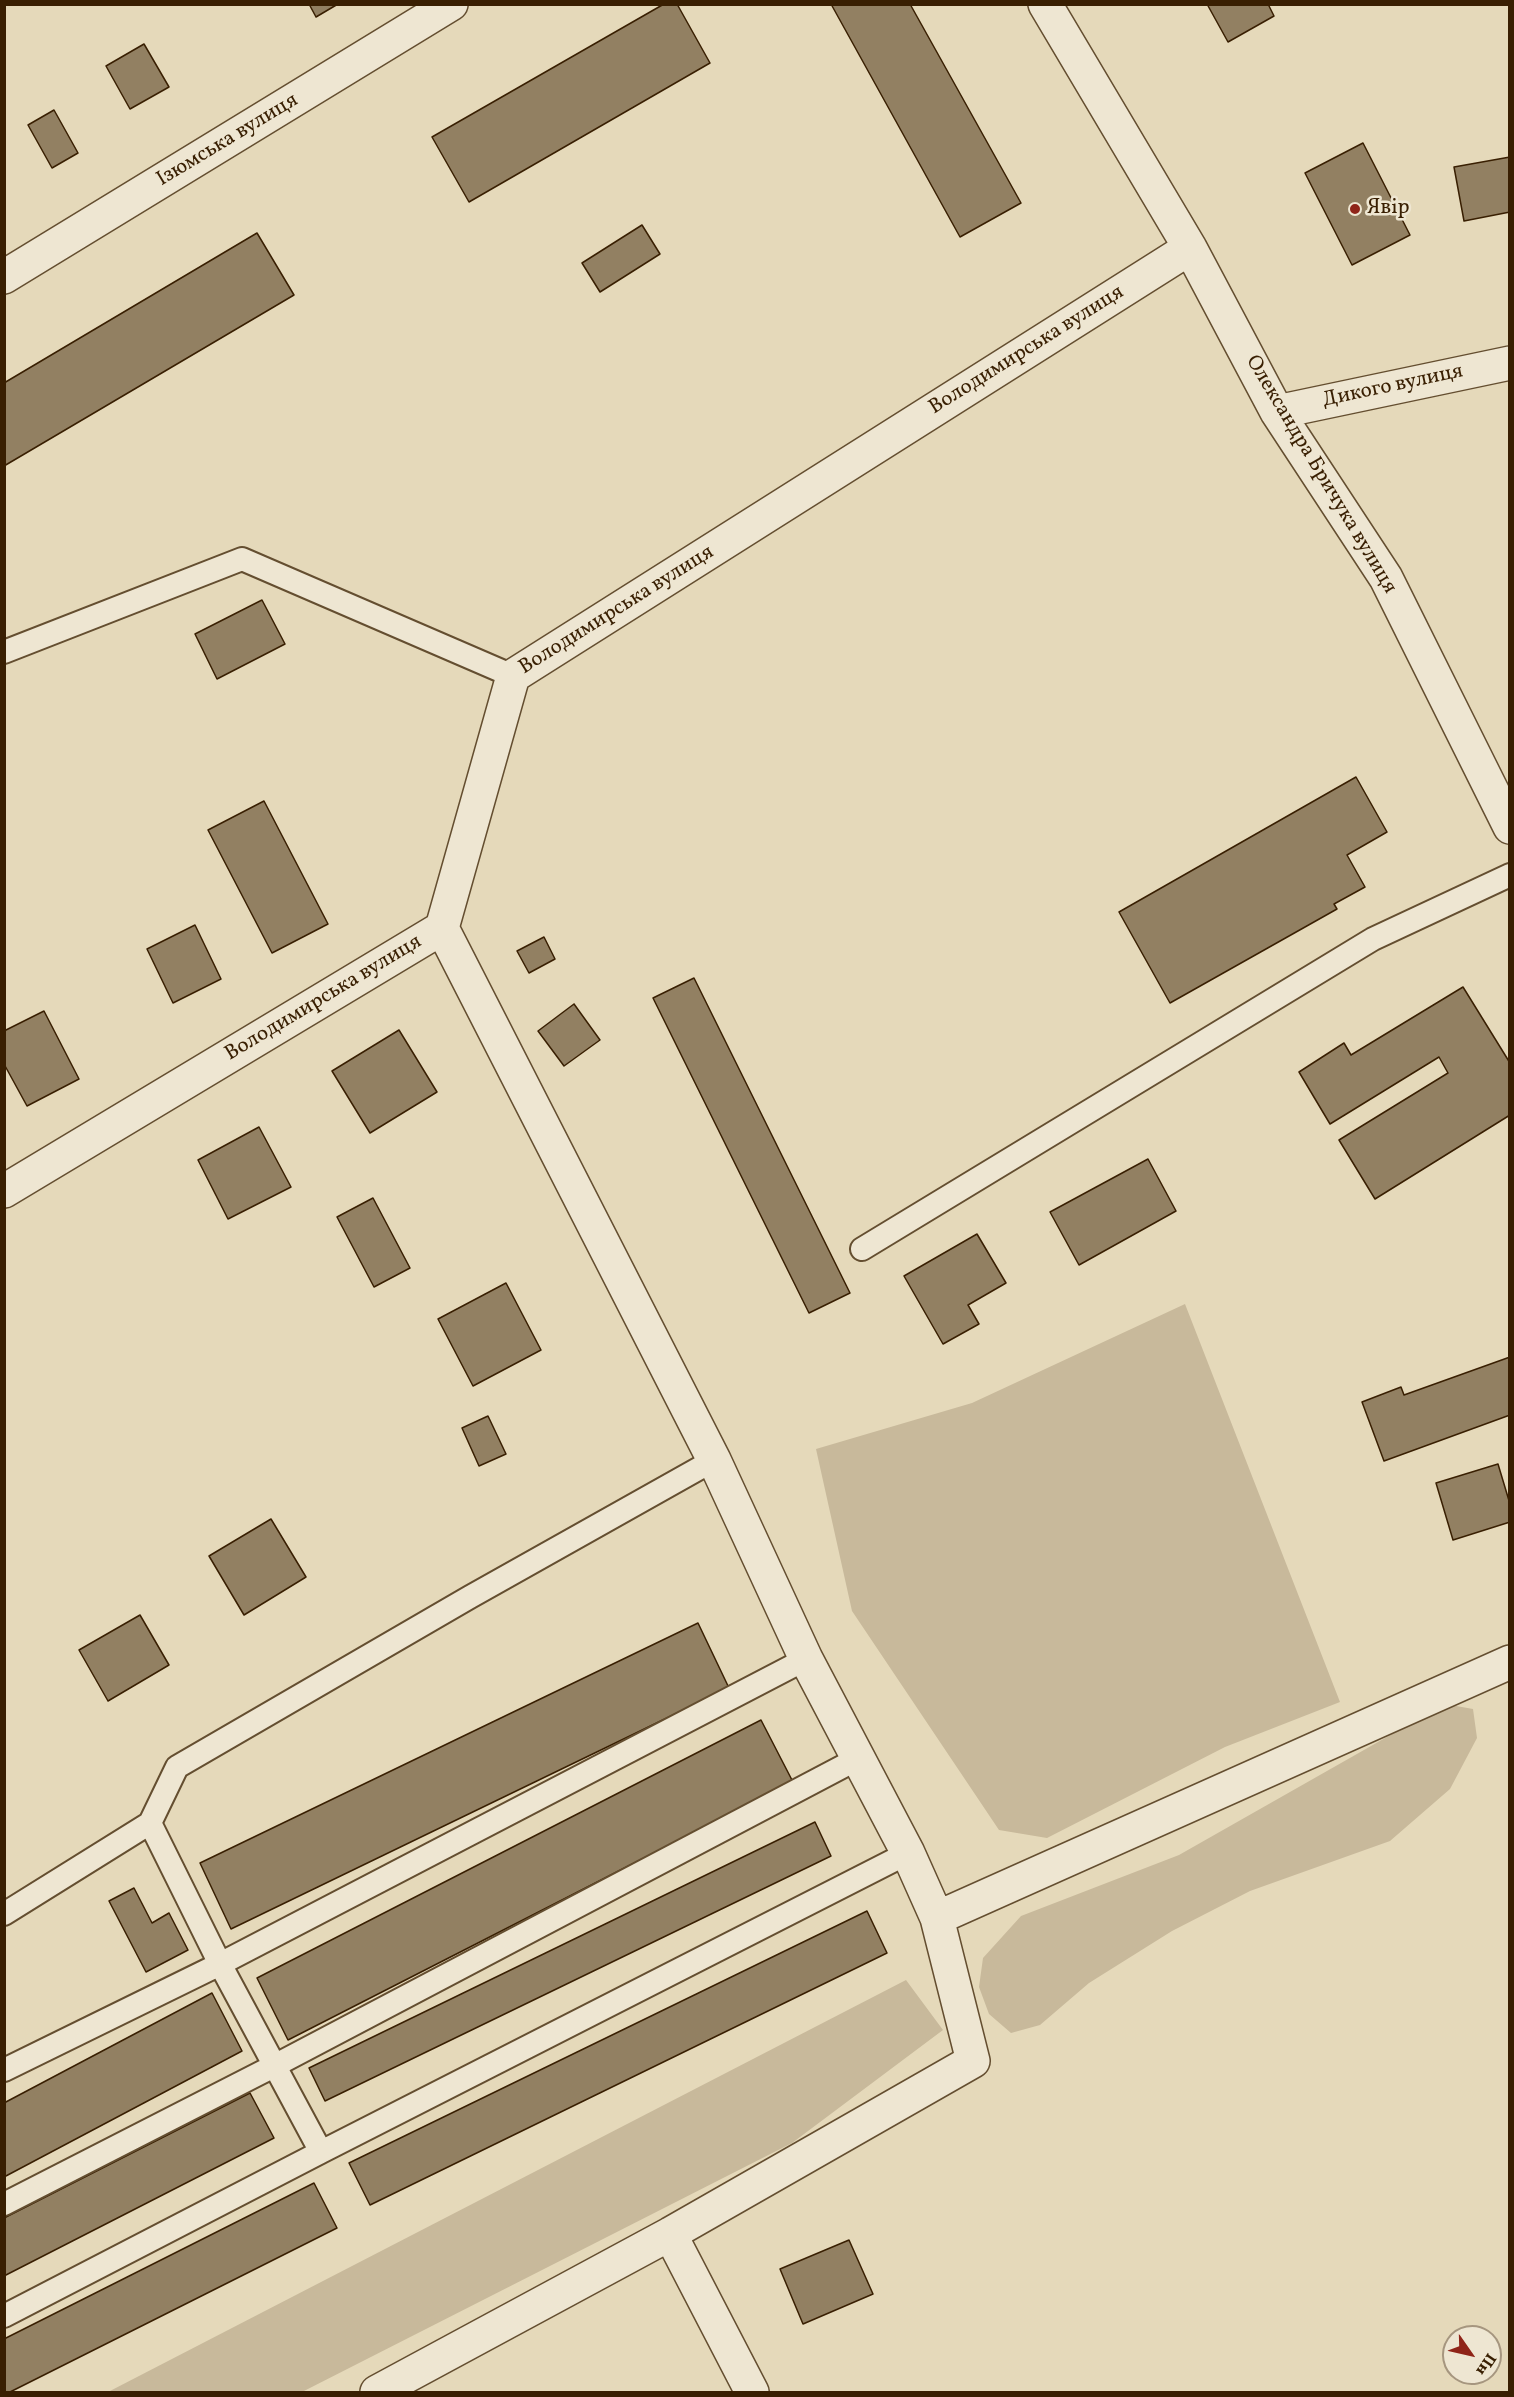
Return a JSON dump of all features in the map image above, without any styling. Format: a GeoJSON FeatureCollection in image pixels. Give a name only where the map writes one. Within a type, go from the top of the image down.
{"type":"FeatureCollection","features":[{"type":"Feature","properties":{"kind":"street","name":"Ізюмська вулиця"},"geometry":{"type":"LineString","coordinates":[[4,277],[451,4]]}},
{"type":"Feature","properties":{"kind":"street","name":"Олександра Бричука вулиця"},"geometry":{"type":"LineString","coordinates":[[1045,4],[1190,248],[1277,412],[1386,578],[1509,827]]}},
{"type":"Feature","properties":{"kind":"street","name":"Володимирська вулиця"},"geometry":{"type":"LineString","coordinates":[[4,1191],[442,928],[513,676],[1190,248]]}},
{"type":"Feature","properties":{"kind":"street","name":"Дикого вулиця"},"geometry":{"type":"LineString","coordinates":[[1277,412],[1509,363]]}},
{"type":"Feature","properties":{"kind":"street"},"geometry":{"type":"LineString","coordinates":[[377,2392],[670,2234],[973,2061],[937,1918],[908,1853],[857,1760],[806,1659],[714,1460],[442,928]]}},
{"type":"Feature","properties":{"kind":"street"},"geometry":{"type":"LineString","coordinates":[[937,1918],[1509,1662]]}},
{"type":"Feature","properties":{"kind":"street"},"geometry":{"type":"LineString","coordinates":[[670,2234],[752,2392]]}},
{"type":"Feature","properties":{"kind":"lane"},"geometry":{"type":"LineString","coordinates":[[4,652],[242,559],[513,676]]}},
{"type":"Feature","properties":{"kind":"lane"},"geometry":{"type":"LineString","coordinates":[[861,1250],[1373,939],[1509,875]]}},
{"type":"Feature","properties":{"kind":"lane"},"geometry":{"type":"LineString","coordinates":[[4,1914],[150,1822],[177,1767],[470,1597],[714,1460]]}},
{"type":"Feature","properties":{"kind":"lane"},"geometry":{"type":"LineString","coordinates":[[4,2070],[220,1964],[806,1659]]}},
{"type":"Feature","properties":{"kind":"lane"},"geometry":{"type":"LineString","coordinates":[[4,2204],[274,2066],[857,1760]]}},
{"type":"Feature","properties":{"kind":"lane"},"geometry":{"type":"LineString","coordinates":[[150,1822],[220,1964],[321,2152]]}},
{"type":"Feature","properties":{"kind":"lane"},"geometry":{"type":"LineString","coordinates":[[4,2316],[908,1853]]}},
{"type":"Feature","properties":{"kind":"shaded area"},"geometry":{"type":"Polygon","coordinates":[[[1185,1304],[1340,1702],[1225,1747],[1047,1838],[999,1830],[852,1611],[816,1449],[972,1403],[1185,1304]]]}},
{"type":"Feature","properties":{"kind":"shaded area"},"geometry":{"type":"Polygon","coordinates":[[[1445,1704],[1473,1709],[1477,1738],[1450,1789],[1390,1841],[1250,1891],[1172,1931],[1089,1983],[1040,2025],[1011,2033],[989,2014],[979,1987],[983,1958],[1021,1916],[1179,1855],[1445,1704]]]}},
{"type":"Feature","properties":{"kind":"shaded area"},"geometry":{"type":"Polygon","coordinates":[[[906,1980],[943,2030],[792,2143],[302,2392],[108,2392],[906,1980]]]}},
{"type":"Feature","properties":{"kind":"building"},"geometry":{"type":"Polygon","coordinates":[[[309,4],[338,4],[316,17],[309,4]]]}},
{"type":"Feature","properties":{"kind":"building"},"geometry":{"type":"Polygon","coordinates":[[[664,4],[677,4],[710,63],[469,202],[432,137],[664,4]]]}},
{"type":"Feature","properties":{"kind":"building"},"geometry":{"type":"Polygon","coordinates":[[[831,4],[910,4],[1021,203],[960,237],[831,4]]]}},
{"type":"Feature","properties":{"kind":"building"},"geometry":{"type":"Polygon","coordinates":[[[1207,4],[1268,4],[1274,16],[1228,42],[1207,4]]]}},
{"type":"Feature","properties":{"kind":"building"},"geometry":{"type":"Polygon","coordinates":[[[144,44],[169,87],[130,109],[106,66],[144,44]]]}},
{"type":"Feature","properties":{"kind":"building"},"geometry":{"type":"Polygon","coordinates":[[[54,110],[78,153],[52,168],[28,125],[54,110]]]}},
{"type":"Feature","properties":{"kind":"building"},"geometry":{"type":"Polygon","coordinates":[[[1363,143],[1410,235],[1352,265],[1305,173],[1363,143]]]}},
{"type":"Feature","properties":{"kind":"building"},"geometry":{"type":"Polygon","coordinates":[[[1510,157],[1510,212],[1464,221],[1454,167],[1510,157]]]}},
{"type":"Feature","properties":{"kind":"building"},"geometry":{"type":"Polygon","coordinates":[[[642,225],[660,254],[600,292],[582,263],[642,225]]]}},
{"type":"Feature","properties":{"kind":"building"},"geometry":{"type":"Polygon","coordinates":[[[257,233],[294,295],[4,466],[4,383],[257,233]]]}},
{"type":"Feature","properties":{"kind":"building"},"geometry":{"type":"Polygon","coordinates":[[[262,600],[285,644],[217,679],[195,634],[262,600]]]}},
{"type":"Feature","properties":{"kind":"building"},"geometry":{"type":"Polygon","coordinates":[[[1356,777],[1387,832],[1347,855],[1365,887],[1334,904],[1337,909],[1170,1003],[1119,912],[1356,777]]]}},
{"type":"Feature","properties":{"kind":"building"},"geometry":{"type":"Polygon","coordinates":[[[264,801],[328,924],[272,953],[208,830],[264,801]]]}},
{"type":"Feature","properties":{"kind":"building"},"geometry":{"type":"Polygon","coordinates":[[[195,925],[221,979],[173,1003],[147,949],[195,925]]]}},
{"type":"Feature","properties":{"kind":"building"},"geometry":{"type":"Polygon","coordinates":[[[544,937],[555,959],[529,973],[517,951],[544,937]]]}},
{"type":"Feature","properties":{"kind":"building"},"geometry":{"type":"Polygon","coordinates":[[[694,978],[850,1293],[809,1313],[653,998],[694,978]]]}},
{"type":"Feature","properties":{"kind":"building"},"geometry":{"type":"Polygon","coordinates":[[[1463,987],[1510,1063],[1510,1115],[1375,1199],[1339,1140],[1448,1073],[1439,1057],[1330,1124],[1299,1072],[1344,1043],[1351,1055],[1463,987]]]}},
{"type":"Feature","properties":{"kind":"building"},"geometry":{"type":"Polygon","coordinates":[[[574,1004],[600,1040],[564,1066],[538,1031],[574,1004]]]}},
{"type":"Feature","properties":{"kind":"building"},"geometry":{"type":"Polygon","coordinates":[[[44,1011],[79,1079],[27,1106],[4,1064],[4,1031],[44,1011]]]}},
{"type":"Feature","properties":{"kind":"building"},"geometry":{"type":"Polygon","coordinates":[[[399,1030],[437,1092],[370,1133],[332,1071],[399,1030]]]}},
{"type":"Feature","properties":{"kind":"building"},"geometry":{"type":"Polygon","coordinates":[[[259,1127],[291,1187],[228,1219],[198,1160],[259,1127]]]}},
{"type":"Feature","properties":{"kind":"building"},"geometry":{"type":"Polygon","coordinates":[[[1148,1159],[1176,1211],[1079,1265],[1050,1212],[1148,1159]]]}},
{"type":"Feature","properties":{"kind":"building"},"geometry":{"type":"Polygon","coordinates":[[[373,1198],[410,1268],[374,1287],[337,1217],[373,1198]]]}},
{"type":"Feature","properties":{"kind":"building"},"geometry":{"type":"Polygon","coordinates":[[[977,1234],[1006,1283],[968,1305],[979,1324],[943,1344],[904,1276],[977,1234]]]}},
{"type":"Feature","properties":{"kind":"building"},"geometry":{"type":"Polygon","coordinates":[[[506,1283],[541,1350],[473,1386],[438,1319],[506,1283]]]}},
{"type":"Feature","properties":{"kind":"building"},"geometry":{"type":"Polygon","coordinates":[[[1510,1357],[1510,1415],[1384,1461],[1362,1402],[1401,1387],[1404,1395],[1510,1357]]]}},
{"type":"Feature","properties":{"kind":"building"},"geometry":{"type":"Polygon","coordinates":[[[488,1416],[506,1454],[479,1466],[462,1428],[488,1416]]]}},
{"type":"Feature","properties":{"kind":"building"},"geometry":{"type":"Polygon","coordinates":[[[1498,1464],[1510,1504],[1510,1522],[1453,1540],[1436,1483],[1498,1464]]]}},
{"type":"Feature","properties":{"kind":"building"},"geometry":{"type":"Polygon","coordinates":[[[271,1519],[306,1577],[244,1615],[209,1556],[271,1519]]]}},
{"type":"Feature","properties":{"kind":"building"},"geometry":{"type":"Polygon","coordinates":[[[140,1615],[169,1665],[108,1701],[79,1650],[140,1615]]]}},
{"type":"Feature","properties":{"kind":"building"},"geometry":{"type":"Polygon","coordinates":[[[698,1623],[729,1688],[231,1929],[200,1863],[698,1623]]]}},
{"type":"Feature","properties":{"kind":"building"},"geometry":{"type":"Polygon","coordinates":[[[761,1720],[793,1782],[288,2040],[257,1978],[761,1720]]]}},
{"type":"Feature","properties":{"kind":"building"},"geometry":{"type":"Polygon","coordinates":[[[815,1822],[831,1856],[325,2101],[309,2068],[815,1822]]]}},
{"type":"Feature","properties":{"kind":"building"},"geometry":{"type":"Polygon","coordinates":[[[134,1888],[152,1923],[169,1913],[188,1950],[146,1972],[109,1901],[134,1888]]]}},
{"type":"Feature","properties":{"kind":"building"},"geometry":{"type":"Polygon","coordinates":[[[867,1911],[887,1953],[370,2205],[349,2163],[867,1911]]]}},
{"type":"Feature","properties":{"kind":"building"},"geometry":{"type":"Polygon","coordinates":[[[212,1993],[242,2051],[4,2177],[4,2103],[212,1993]]]}},
{"type":"Feature","properties":{"kind":"building"},"geometry":{"type":"Polygon","coordinates":[[[250,2093],[274,2138],[4,2276],[4,2218],[250,2093]]]}},
{"type":"Feature","properties":{"kind":"building"},"geometry":{"type":"Polygon","coordinates":[[[314,2183],[337,2228],[10,2392],[4,2392],[4,2339],[314,2183]]]}},
{"type":"Feature","properties":{"kind":"building"},"geometry":{"type":"Polygon","coordinates":[[[849,2240],[873,2294],[803,2324],[780,2269],[849,2240]]]}},
{"type":"Feature","properties":{"kind":"place","name":"Явiр"},"geometry":{"type":"Point","coordinates":[1355,209]}}]}
